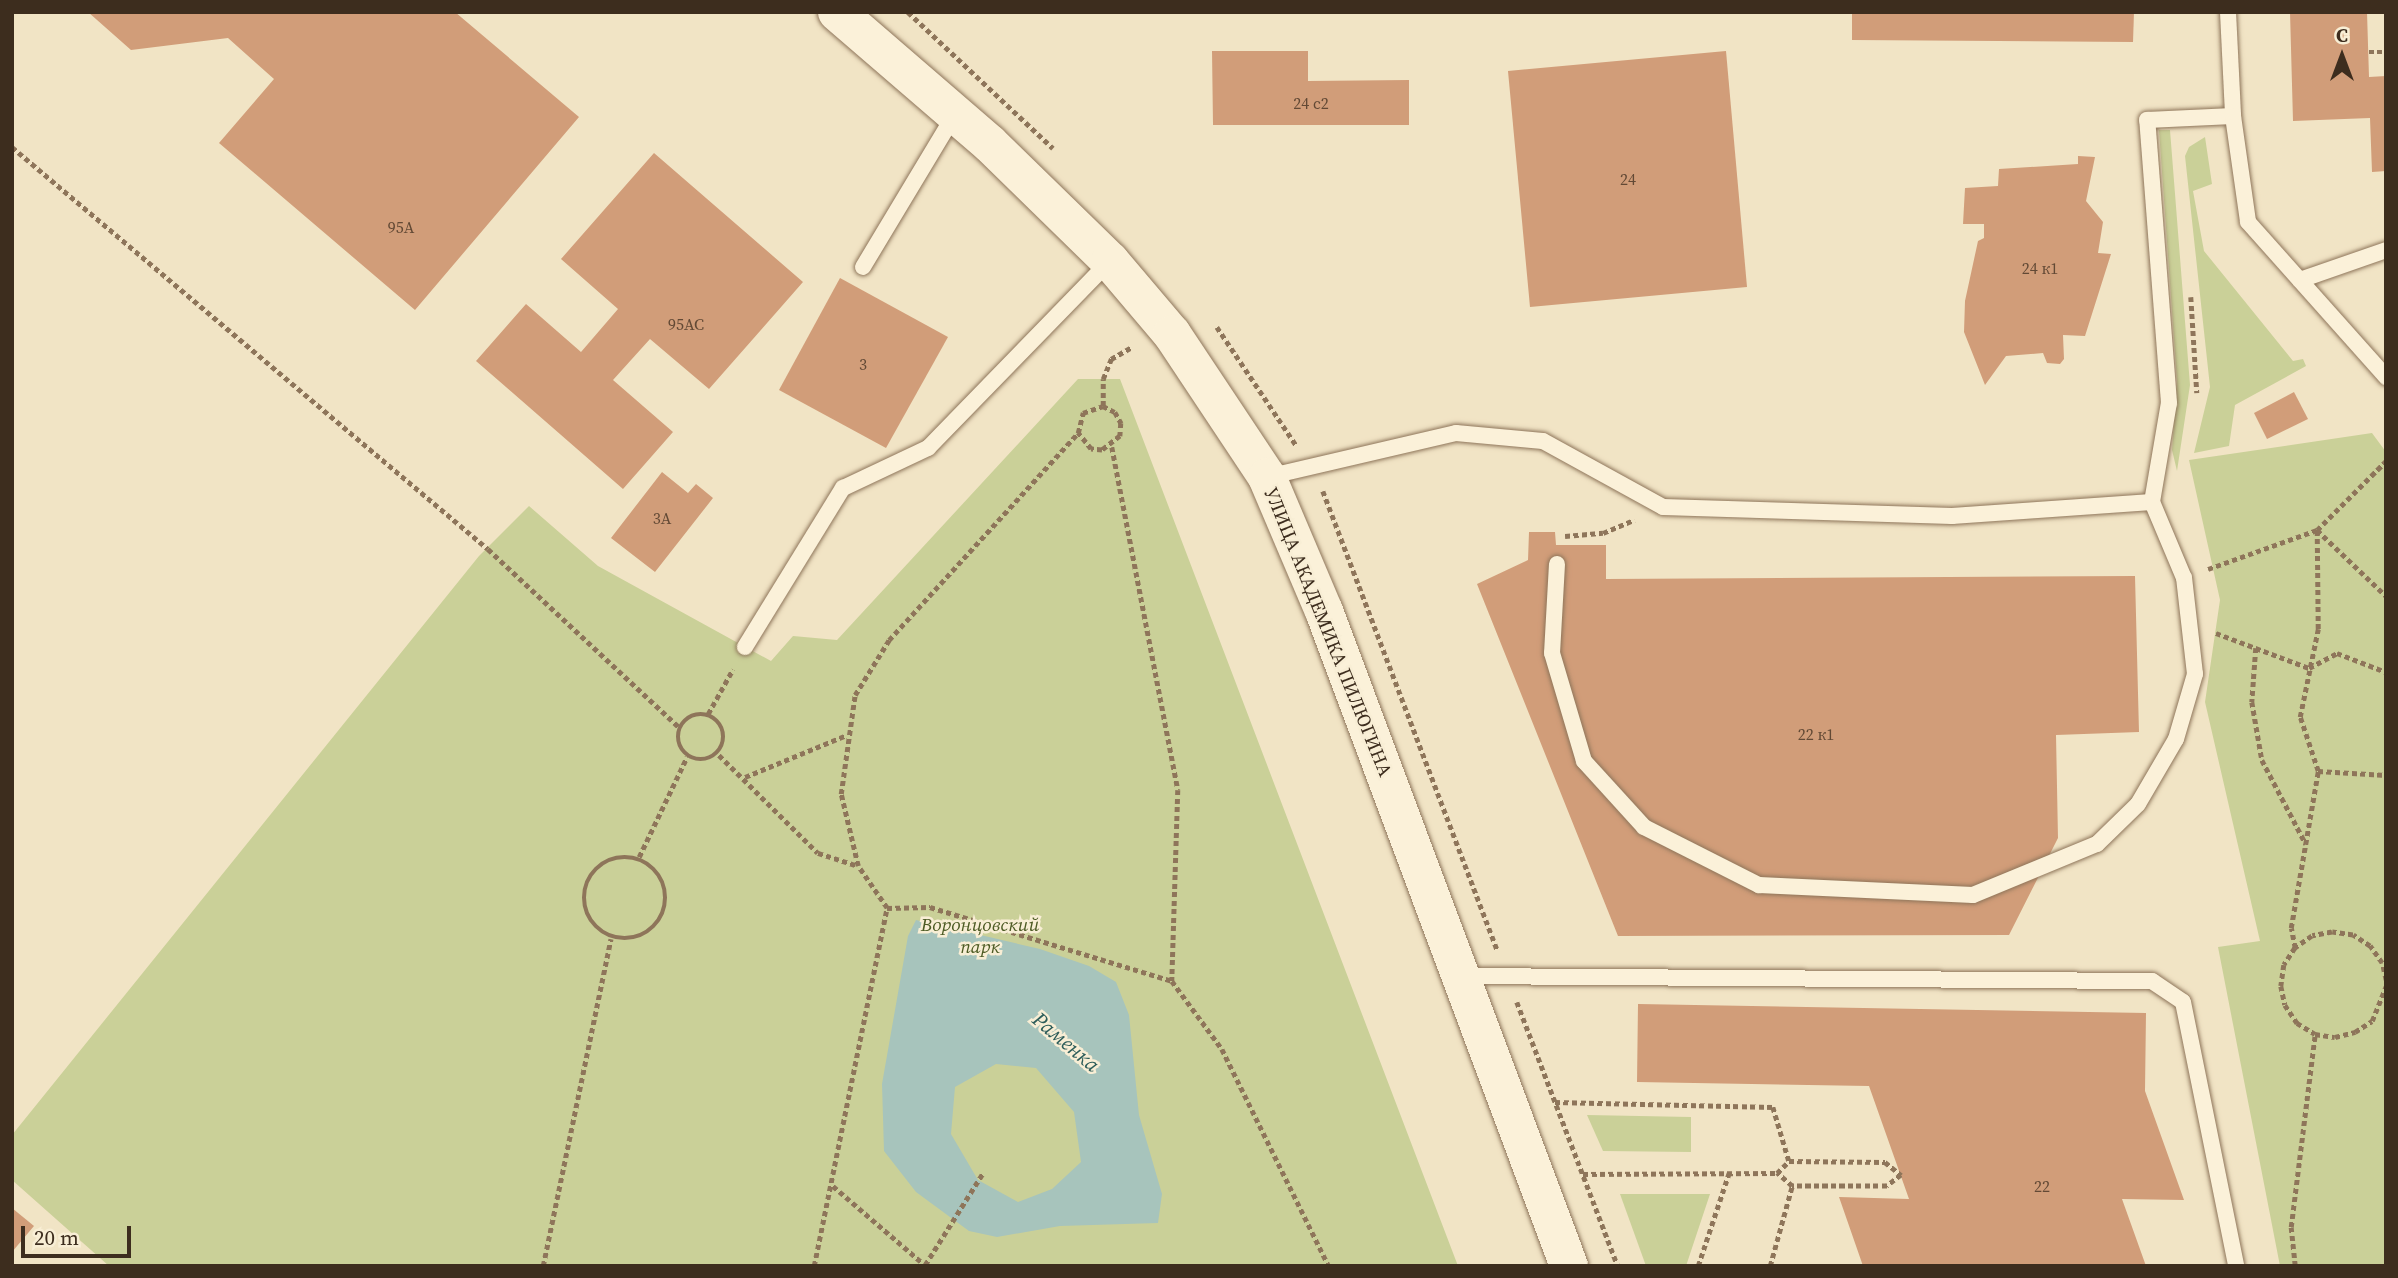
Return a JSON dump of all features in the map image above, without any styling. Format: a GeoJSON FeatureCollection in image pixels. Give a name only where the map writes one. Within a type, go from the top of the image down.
{"type":"FeatureCollection","features":[{"type":"Feature","properties":{"kind":"street","name":"УЛИЦА АКАДЕМИКА ПИЛЮГИНА"},"geometry":{"type":"LineString","coordinates":[[837,12],[955,114],[1110,261],[1172,334],[1267,477],[1324,611],[1569,1266]]}},
{"type":"Feature","properties":{"kind":"lane"},"geometry":{"type":"LineString","coordinates":[[2228,12],[2233,116],[2248,222],[2386,377]]}},
{"type":"Feature","properties":{"kind":"lane"},"geometry":{"type":"LineString","coordinates":[[863,268],[955,114]]}},
{"type":"Feature","properties":{"kind":"lane"},"geometry":{"type":"LineString","coordinates":[[1557,565],[1552,653],[1584,761],[1644,828],[1759,885],[1973,895],[2097,844],[2138,804],[2176,739],[2195,674],[2184,578],[2152,502],[2169,403],[2147,120],[2233,116]]}},
{"type":"Feature","properties":{"kind":"lane"},"geometry":{"type":"LineString","coordinates":[[2300,281],[2386,250]]}},
{"type":"Feature","properties":{"kind":"lane"},"geometry":{"type":"LineString","coordinates":[[745,647],[843,488],[928,448],[1110,261]]}},
{"type":"Feature","properties":{"kind":"lane"},"geometry":{"type":"LineString","coordinates":[[1267,477],[1456,433],[1543,441],[1663,507],[1952,516],[2152,502]]}},
{"type":"Feature","properties":{"kind":"lane"},"geometry":{"type":"LineString","coordinates":[[1460,976],[2152,981],[2183,1002],[2236,1266]]}},
{"type":"Feature","properties":{"kind":"path"},"geometry":{"type":"LineString","coordinates":[[2369,52],[2386,52]]}},
{"type":"Feature","properties":{"kind":"path"},"geometry":{"type":"LineString","coordinates":[[12,147],[488,549],[679,727]]}},
{"type":"Feature","properties":{"kind":"path"},"geometry":{"type":"LineString","coordinates":[[1103,406],[1103,379],[1111,359],[1143,343]]}},
{"type":"Feature","properties":{"kind":"path"},"geometry":{"type":"LineString","coordinates":[[814,1266],[887,908],[859,866],[841,793],[847,736],[855,695],[889,640],[1078,433],[1083,413],[1103,406],[1115,412],[1121,423],[1120,436],[1112,447],[1178,790],[1172,981]]}},
{"type":"Feature","properties":{"kind":"path"},"geometry":{"type":"LineString","coordinates":[[1078,433],[1091,449],[1112,447]]}},
{"type":"Feature","properties":{"kind":"path"},"geometry":{"type":"LineString","coordinates":[[2184,578],[2317,530],[2386,461]]}},
{"type":"Feature","properties":{"kind":"path"},"geometry":{"type":"LineString","coordinates":[[2317,530],[2386,596]]}},
{"type":"Feature","properties":{"kind":"path"},"geometry":{"type":"LineString","coordinates":[[2295,948],[2291,928],[2318,771],[2300,717],[2318,629],[2317,530]]}},
{"type":"Feature","properties":{"kind":"path"},"geometry":{"type":"LineString","coordinates":[[1560,537],[1603,533]]}},
{"type":"Feature","properties":{"kind":"path"},"geometry":{"type":"LineString","coordinates":[[2189,622],[2309,668],[2337,653],[2386,672]]}},
{"type":"Feature","properties":{"kind":"path"},"geometry":{"type":"LineString","coordinates":[[708,714],[745,647]]}},
{"type":"Feature","properties":{"kind":"path"},"geometry":{"type":"LineString","coordinates":[[2256,648],[2252,702],[2262,760],[2306,844]]}},
{"type":"Feature","properties":{"kind":"path"},"geometry":{"type":"LineString","coordinates":[[708,714],[721,724],[726,740],[719,755],[703,762],[687,757],[678,744],[679,727],[691,715],[708,714]]}},
{"type":"Feature","properties":{"kind":"path"},"geometry":{"type":"LineString","coordinates":[[745,777],[847,736]]}},
{"type":"Feature","properties":{"kind":"path"},"geometry":{"type":"LineString","coordinates":[[719,755],[745,777],[818,853],[859,866]]}},
{"type":"Feature","properties":{"kind":"path"},"geometry":{"type":"LineString","coordinates":[[639,857],[687,757]]}},
{"type":"Feature","properties":{"kind":"path"},"geometry":{"type":"LineString","coordinates":[[2318,771],[2386,775]]}},
{"type":"Feature","properties":{"kind":"path"},"geometry":{"type":"LineString","coordinates":[[639,857],[664,879],[667,911],[645,936],[611,939],[587,917],[584,884],[606,859],[639,857]]}},
{"type":"Feature","properties":{"kind":"path"},"geometry":{"type":"LineString","coordinates":[[887,908],[930,907],[1172,981],[1222,1049],[1329,1266]]}},
{"type":"Feature","properties":{"kind":"path"},"geometry":{"type":"LineString","coordinates":[[2386,980],[2382,963],[2370,946],[2353,935],[2332,932],[2312,936],[2295,948],[2284,965],[2281,986],[2285,1005],[2297,1023],[2315,1034],[2335,1037],[2355,1032],[2372,1021],[2386,987]]}},
{"type":"Feature","properties":{"kind":"path"},"geometry":{"type":"LineString","coordinates":[[543,1266],[611,939]]}},
{"type":"Feature","properties":{"kind":"path"},"geometry":{"type":"LineString","coordinates":[[2295,1266],[2291,1227],[2315,1034]]}},
{"type":"Feature","properties":{"kind":"path"},"geometry":{"type":"LineString","coordinates":[[1555,1102],[1773,1107],[1789,1161]]}},
{"type":"Feature","properties":{"kind":"path"},"geometry":{"type":"LineString","coordinates":[[1583,1174],[1777,1173],[1792,1186],[1887,1186],[1901,1175],[1885,1161],[1789,1161],[1777,1173]]}},
{"type":"Feature","properties":{"kind":"path"},"geometry":{"type":"LineString","coordinates":[[832,1185],[925,1265],[983,1173]]}},
{"type":"Feature","properties":{"kind":"path"},"geometry":{"type":"LineString","coordinates":[[1698,1266],[1729,1173]]}},
{"type":"Feature","properties":{"kind":"path"},"geometry":{"type":"LineString","coordinates":[[1770,1266],[1792,1186]]}},
{"type":"Feature","properties":{"kind":"green space"},"geometry":{"type":"Polygon","coordinates":[[[2159,130],[2170,130],[2190,385],[2177,471],[2172,450],[2177,381],[2159,130]]]}},
{"type":"Feature","properties":{"kind":"green space"},"geometry":{"type":"Polygon","coordinates":[[[2205,137],[2212,184],[2193,191],[2204,251],[2293,361],[2303,359],[2306,366],[2235,405],[2229,446],[2194,453],[2210,387],[2185,156],[2189,147],[2205,137]]]}},
{"type":"Feature","properties":{"kind":"green space","name":"Воронцовский парк"},"geometry":{"type":"Polygon","coordinates":[[[1078,379],[1120,379],[1458,1266],[109,1266],[12,1180],[12,1135],[479,556],[529,506],[598,566],[771,661],[793,636],[837,640],[1078,379]]]}},
{"type":"Feature","properties":{"kind":"green space"},"geometry":{"type":"Polygon","coordinates":[[[2372,433],[2386,452],[2386,1266],[2280,1266],[2218,947],[2260,941],[2205,702],[2220,600],[2189,460],[2372,433]]]}},
{"type":"Feature","properties":{"kind":"green space"},"geometry":{"type":"Polygon","coordinates":[[[1587,1115],[1691,1117],[1691,1152],[1603,1151],[1587,1115]]]}},
{"type":"Feature","properties":{"kind":"green space"},"geometry":{"type":"Polygon","coordinates":[[[1620,1194],[1710,1194],[1686,1266],[1646,1266],[1620,1194]]]}},
{"type":"Feature","properties":{"kind":"water","name":"Раменка"},"geometry":{"type":"Polygon","coordinates":[[[916,920],[1040,949],[1089,966],[1116,982],[1129,1015],[1139,1115],[1162,1194],[1158,1223],[1060,1226],[997,1237],[969,1231],[916,1192],[884,1151],[882,1084],[908,936],[916,920]],[[996,1064],[955,1087],[951,1134],[978,1180],[1018,1202],[1052,1189],[1081,1162],[1074,1112],[1036,1068],[996,1064]]]}},
{"type":"Feature","properties":{"kind":"building"},"geometry":{"type":"Polygon","coordinates":[[[88,12],[455,12],[579,117],[415,310],[219,143],[274,79],[228,38],[131,50],[88,12]]]}},
{"type":"Feature","properties":{"kind":"building"},"geometry":{"type":"Polygon","coordinates":[[[1852,12],[2134,12],[2133,42],[1852,40],[1852,12]]]}},
{"type":"Feature","properties":{"kind":"building"},"geometry":{"type":"Polygon","coordinates":[[[2290,12],[2367,12],[2369,77],[2386,76],[2386,171],[2372,172],[2370,118],[2293,121],[2290,12]]]}},
{"type":"Feature","properties":{"kind":"building"},"geometry":{"type":"Polygon","coordinates":[[[1212,51],[1308,51],[1308,81],[1409,80],[1409,125],[1213,125],[1212,51]]]}},
{"type":"Feature","properties":{"kind":"building"},"geometry":{"type":"Polygon","coordinates":[[[1726,51],[1747,287],[1530,307],[1508,71],[1726,51]]]}},
{"type":"Feature","properties":{"kind":"building"},"geometry":{"type":"Polygon","coordinates":[[[654,153],[803,282],[709,389],[650,339],[613,380],[673,432],[623,489],[476,361],[526,304],[581,352],[618,309],[561,259],[654,153]]]}},
{"type":"Feature","properties":{"kind":"building"},"geometry":{"type":"Polygon","coordinates":[[[2078,156],[2095,157],[2086,201],[2103,222],[2098,253],[2111,254],[2085,336],[2063,335],[2064,359],[2060,364],[2047,363],[2043,353],[2006,356],[1985,385],[1964,332],[1965,301],[1978,241],[1984,238],[1984,224],[1963,224],[1965,188],[1998,186],[1999,169],[2078,164],[2078,156]]]}},
{"type":"Feature","properties":{"kind":"building"},"geometry":{"type":"Polygon","coordinates":[[[840,278],[948,337],[886,448],[779,390],[840,278]]]}},
{"type":"Feature","properties":{"kind":"building"},"geometry":{"type":"Polygon","coordinates":[[[2294,392],[2308,419],[2267,439],[2254,413],[2294,392]]]}},
{"type":"Feature","properties":{"kind":"building"},"geometry":{"type":"Polygon","coordinates":[[[662,472],[688,493],[696,484],[713,498],[655,572],[611,538],[662,472]]]}},
{"type":"Feature","properties":{"kind":"building"},"geometry":{"type":"Polygon","coordinates":[[[1529,532],[1555,532],[1556,545],[1606,545],[1606,579],[2135,576],[2139,732],[2056,735],[2058,838],[2009,935],[1618,936],[1477,584],[1528,560],[1529,532]]]}},
{"type":"Feature","properties":{"kind":"building"},"geometry":{"type":"Polygon","coordinates":[[[1638,1004],[2146,1013],[2145,1091],[2184,1200],[2122,1199],[2146,1266],[1863,1266],[1839,1197],[1909,1199],[1869,1086],[1637,1082],[1638,1004]]]}},
{"type":"Feature","properties":{"kind":"building"},"geometry":{"type":"Polygon","coordinates":[[[12,1208],[34,1226],[12,1252],[12,1208]]]}}]}
